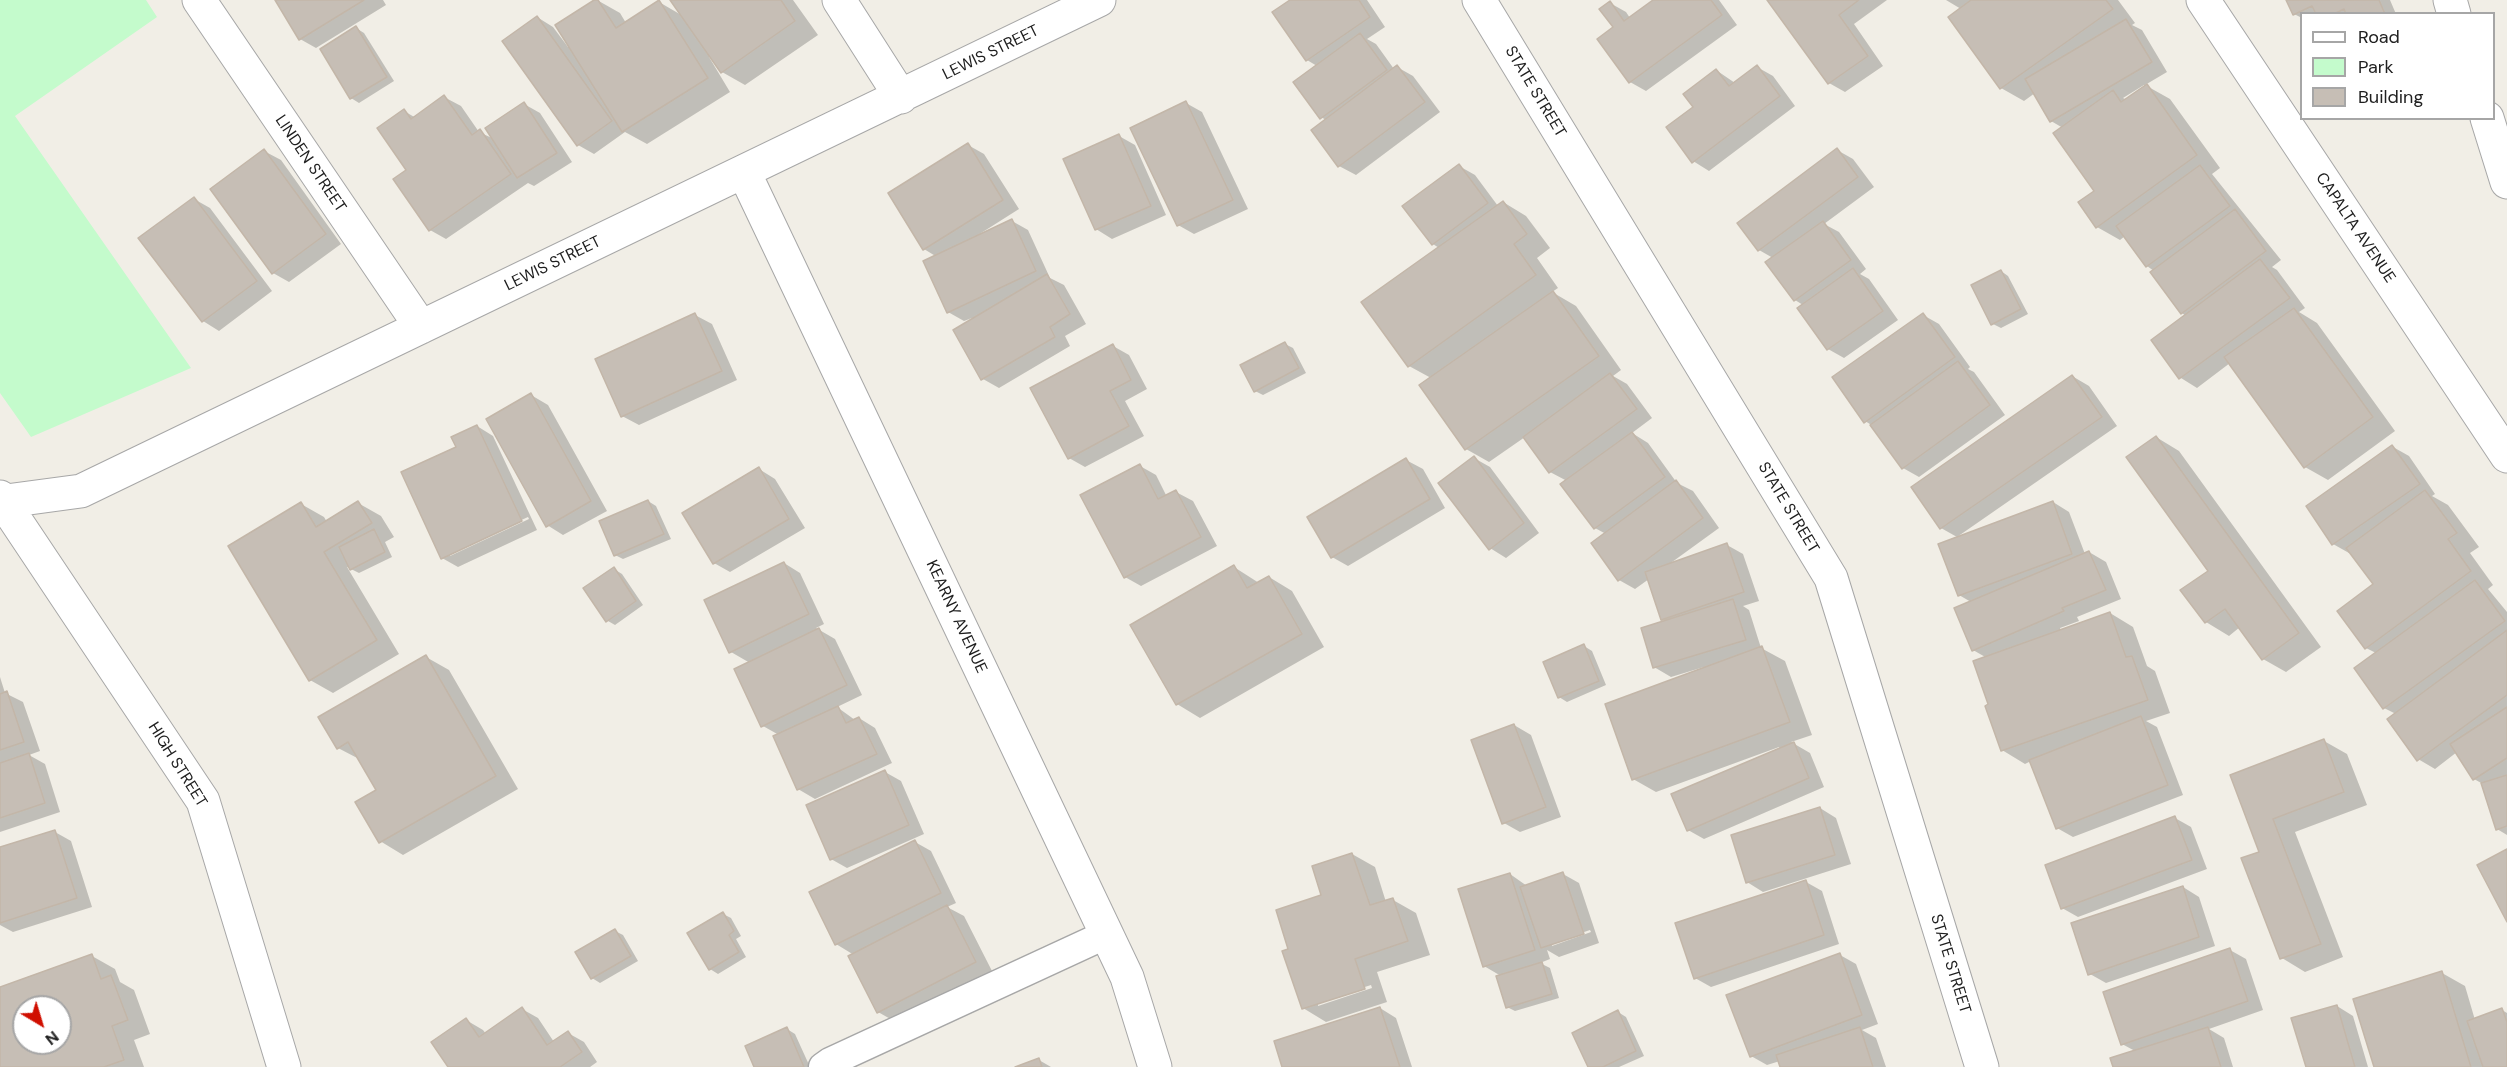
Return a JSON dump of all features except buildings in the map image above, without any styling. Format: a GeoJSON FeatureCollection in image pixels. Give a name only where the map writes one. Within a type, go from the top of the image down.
{"type":"FeatureCollection","features":[{"type":"Feature","properties":{"kind":"street","name":"LINDEN STREET"},"geometry":{"type":"LineString","coordinates":[[199,0],[421,327]]}},
{"type":"Feature","properties":{"kind":"street"},"geometry":{"type":"LineString","coordinates":[[839,0],[901,97]]}},
{"type":"Feature","properties":{"kind":"street","name":"LEWIS STREET"},"geometry":{"type":"LineString","coordinates":[[1,500],[81,491],[1098,0]]}},
{"type":"Feature","properties":{"kind":"street","name":"STATE STREET"},"geometry":{"type":"LineString","coordinates":[[1479,0],[1831,578],[1982,1067]]}},
{"type":"Feature","properties":{"kind":"street","name":"CAPALTA AVENUE"},"geometry":{"type":"LineString","coordinates":[[2203,0],[2507,456]]}},
{"type":"Feature","properties":{"kind":"street"},"geometry":{"type":"LineString","coordinates":[[2488,120],[2507,182]]}},
{"type":"Feature","properties":{"kind":"street","name":"KEARNY AVENUE"},"geometry":{"type":"LineString","coordinates":[[744,172],[1127,977],[1155,1067]]}},
{"type":"Feature","properties":{"kind":"street","name":"HIGH STREET"},"geometry":{"type":"LineString","coordinates":[[1,500],[204,801],[284,1067]]}},
{"type":"Feature","properties":{"kind":"lane"},"geometry":{"type":"LineString","coordinates":[[824,1067],[830,1062],[1107,934]]}},
{"type":"Feature","properties":{"kind":"green space"},"geometry":{"type":"Polygon","coordinates":[[[0,0],[146,0],[157,17],[15,116],[191,368],[31,437],[0,393],[0,0]]]}}]}
